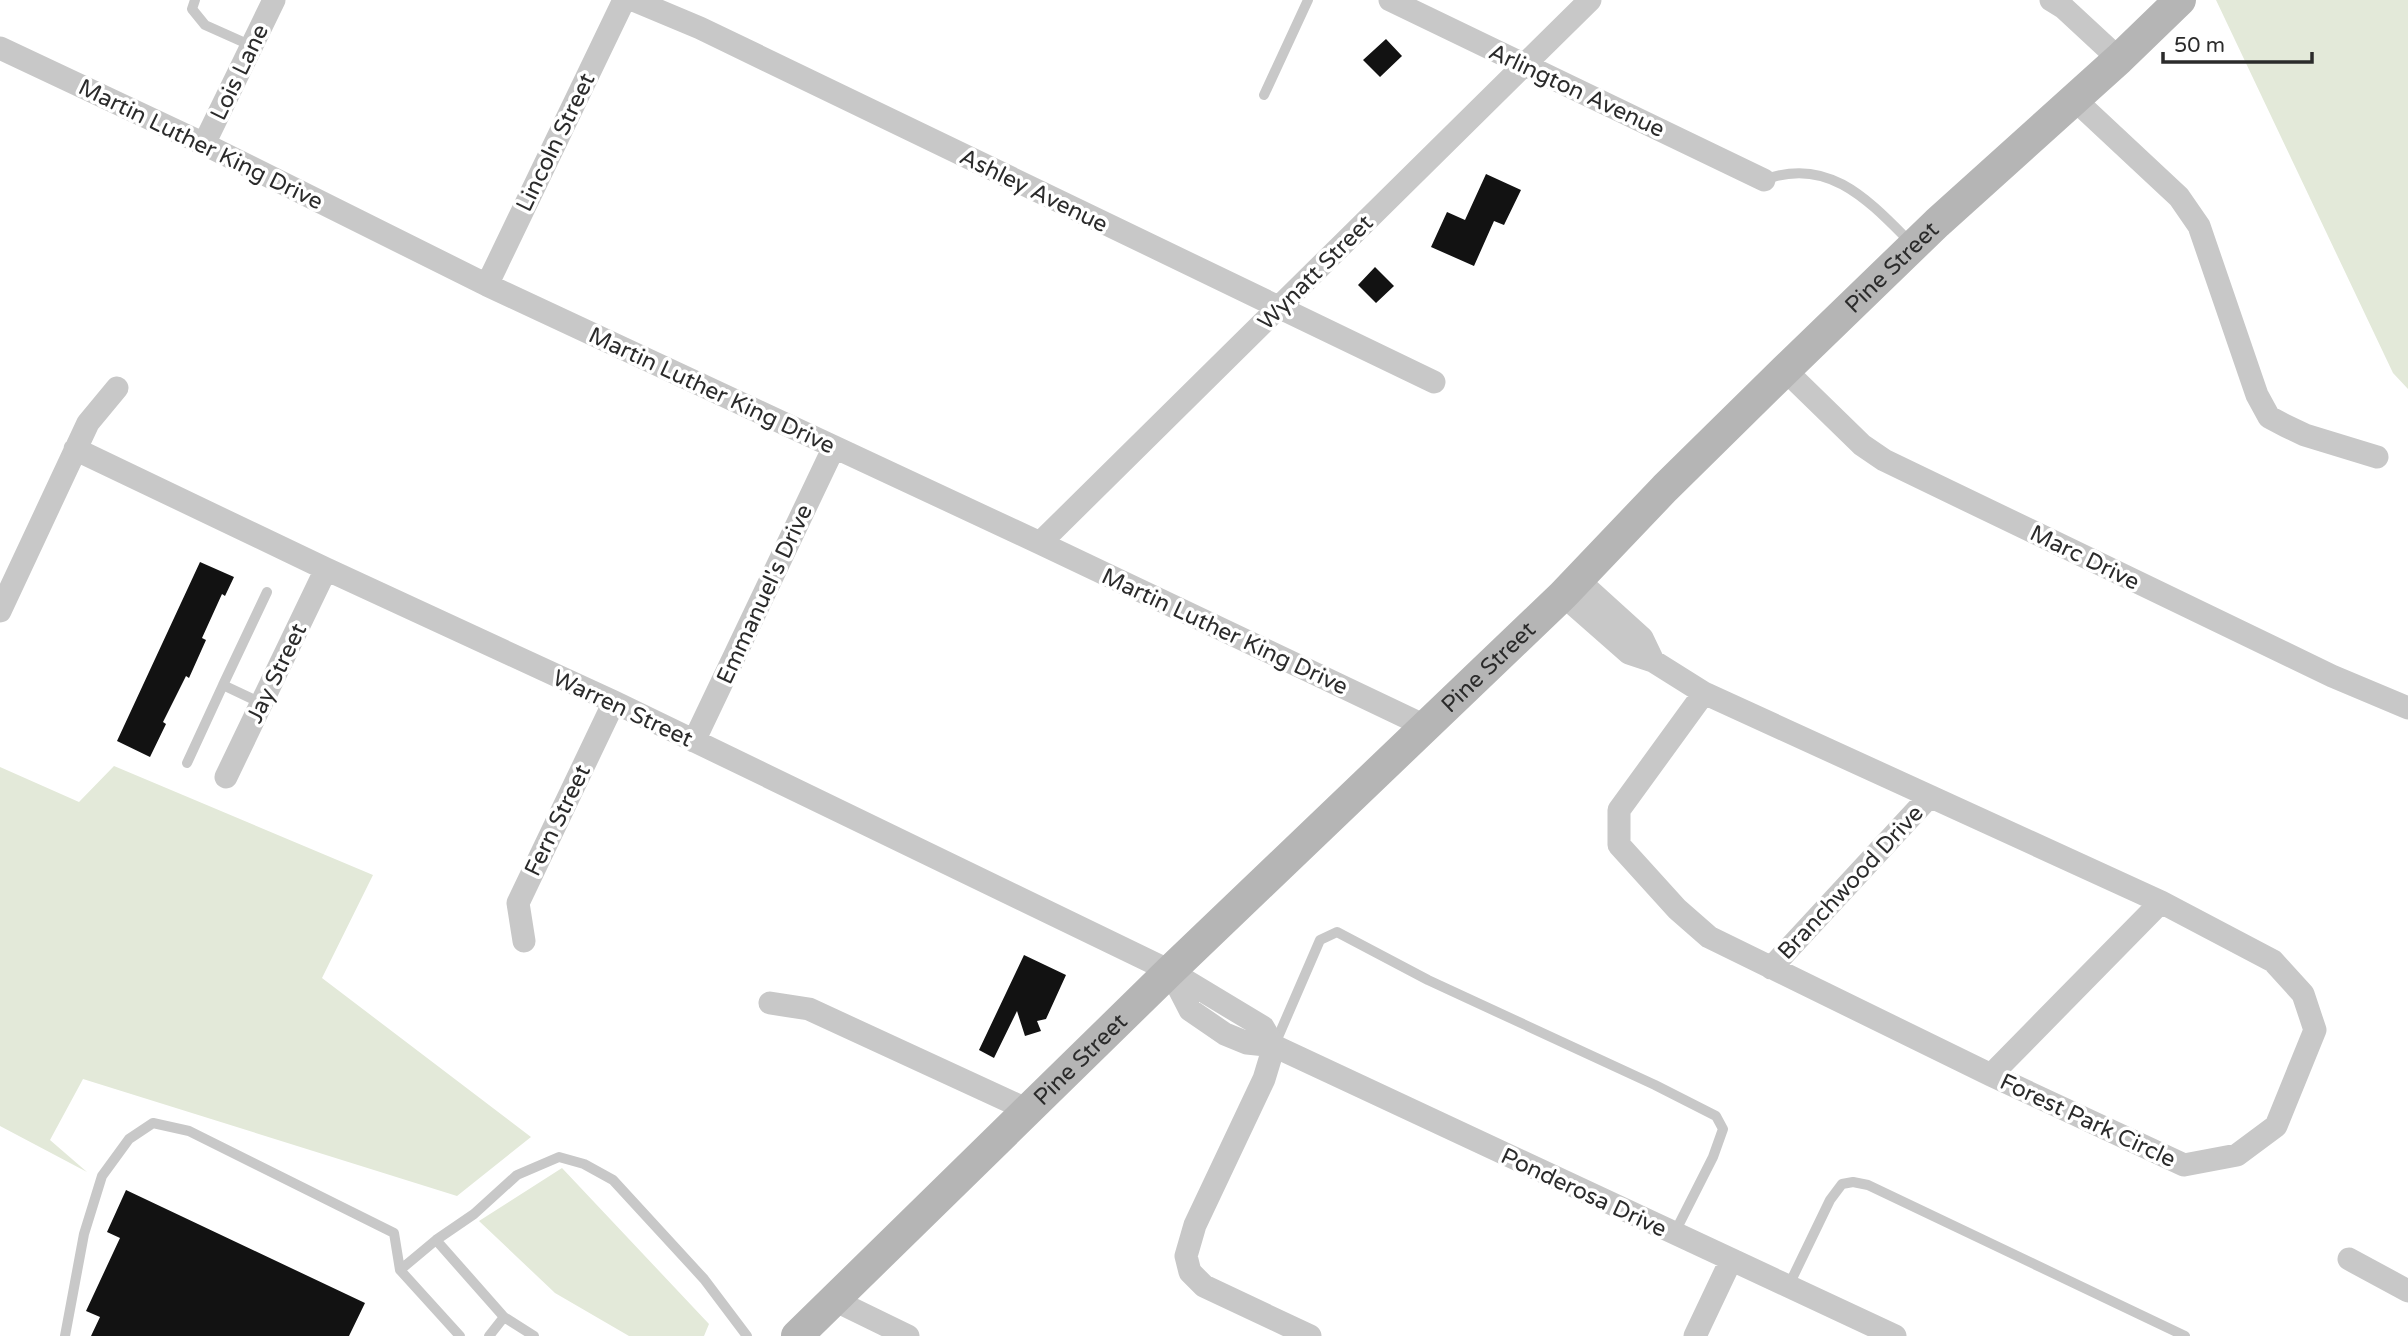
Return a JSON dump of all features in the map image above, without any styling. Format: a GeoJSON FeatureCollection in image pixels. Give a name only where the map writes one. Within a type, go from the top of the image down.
{"type":"FeatureCollection","features":[{"type":"Feature","properties":{"kind":"street","name":"Lois Lane"},"geometry":{"type":"LineString","coordinates":[[204,144],[274,0]]}},
{"type":"Feature","properties":{"kind":"street","name":"Lincoln Street"},"geometry":{"type":"LineString","coordinates":[[487,285],[624,0]]}},
{"type":"Feature","properties":{"kind":"street","name":"Ashley Avenue"},"geometry":{"type":"LineString","coordinates":[[633,0],[700,27],[1434,382]]}},
{"type":"Feature","properties":{"kind":"street","name":"Arlington Avenue"},"geometry":{"type":"LineString","coordinates":[[1390,0],[1764,180]]}},
{"type":"Feature","properties":{"kind":"street","name":"Wynatt Street"},"geometry":{"type":"LineString","coordinates":[[1040,543],[1590,0]]}},
{"type":"Feature","properties":{"kind":"street"},"geometry":{"type":"LineString","coordinates":[[2051,0],[2064,8],[2119,59]]}},
{"type":"Feature","properties":{"kind":"street","name":"Pine Street"},"geometry":{"type":"LineString","coordinates":[[797,1336],[1170,971],[1571,587],[1665,488],[1785,370],[1914,246],[2180,0]]}},
{"type":"Feature","properties":{"kind":"street","name":"Martin Luther King Drive"},"geometry":{"type":"LineString","coordinates":[[0,48],[204,144],[487,285],[1427,727]]}},
{"type":"Feature","properties":{"kind":"street"},"geometry":{"type":"LineString","coordinates":[[2074,98],[2179,197],[2190,211],[2199,226],[2257,395],[2269,417],[2305,435],[2377,457]]}},
{"type":"Feature","properties":{"kind":"street","name":"Marc Drive"},"geometry":{"type":"LineString","coordinates":[[1785,370],[1862,445],[1884,460],[2332,676],[2408,708]]}},
{"type":"Feature","properties":{"kind":"street"},"geometry":{"type":"LineString","coordinates":[[0,611],[88,423],[117,388]]}},
{"type":"Feature","properties":{"kind":"street","name":"Emmanuel's Drive"},"geometry":{"type":"LineString","coordinates":[[694,741],[834,447]]}},
{"type":"Feature","properties":{"kind":"street","name":"Warren Street"},"geometry":{"type":"LineString","coordinates":[[75,449],[614,702],[1170,971]]}},
{"type":"Feature","properties":{"kind":"street","name":"Jay Street"},"geometry":{"type":"LineString","coordinates":[[226,777],[326,569]]}},
{"type":"Feature","properties":{"kind":"street","name":"Forest Park Circle"},"geometry":{"type":"LineString","coordinates":[[1571,587],[1629,653],[1653,661],[1704,694],[2161,902],[2273,961],[2303,994],[2315,1030],[2276,1126],[2237,1155],[2184,1165],[1991,1075],[1709,937],[1677,909],[1619,845],[1619,810],[1704,694]]}},
{"type":"Feature","properties":{"kind":"street","name":"Fern Street"},"geometry":{"type":"LineString","coordinates":[[523,941],[517,903],[614,702]]}},
{"type":"Feature","properties":{"kind":"street","name":"Branchwood Drive"},"geometry":{"type":"LineString","coordinates":[[1771,968],[1929,797]]}},
{"type":"Feature","properties":{"kind":"street"},"geometry":{"type":"LineString","coordinates":[[1991,1075],[2161,902]]}},
{"type":"Feature","properties":{"kind":"street","name":"Ponderosa Drive"},"geometry":{"type":"LineString","coordinates":[[1170,971],[1263,1027],[1274,1046],[1895,1336]]}},
{"type":"Feature","properties":{"kind":"street"},"geometry":{"type":"LineString","coordinates":[[770,1003],[809,1009],[1028,1110]]}},
{"type":"Feature","properties":{"kind":"street"},"geometry":{"type":"LineString","coordinates":[[1274,1046],[1264,1079],[1195,1225],[1186,1256],[1190,1272],[1204,1286],[1310,1336]]}},
{"type":"Feature","properties":{"kind":"street"},"geometry":{"type":"LineString","coordinates":[[2348,1259],[2408,1291]]}},
{"type":"Feature","properties":{"kind":"street"},"geometry":{"type":"LineString","coordinates":[[1695,1336],[1731,1260]]}},
{"type":"Feature","properties":{"kind":"street"},"geometry":{"type":"LineString","coordinates":[[834,1300],[908,1336]]}},
{"type":"Feature","properties":{"kind":"lane"},"geometry":{"type":"LineString","coordinates":[[195,0],[192,9],[205,25],[252,46]]}},
{"type":"Feature","properties":{"kind":"lane"},"geometry":{"type":"LineString","coordinates":[[1264,95],[1308,0]]}},
{"type":"Feature","properties":{"kind":"lane"},"geometry":{"type":"LineString","coordinates":[[1764,180],[1781,173],[1793,172],[1819,176],[1843,184],[1883,215],[1914,246]]}},
{"type":"Feature","properties":{"kind":"lane"},"geometry":{"type":"LineString","coordinates":[[187,763],[267,592]]}},
{"type":"Feature","properties":{"kind":"lane"},"geometry":{"type":"LineString","coordinates":[[223,685],[261,703]]}},
{"type":"Feature","properties":{"kind":"lane"},"geometry":{"type":"LineString","coordinates":[[1274,1046],[1320,940],[1337,932],[1428,980],[1717,1116],[1723,1129],[1713,1157],[1674,1234]]}},
{"type":"Feature","properties":{"kind":"lane"},"geometry":{"type":"LineString","coordinates":[[65,1336],[84,1234],[103,1176],[129,1139],[153,1123],[189,1131],[394,1233],[400,1270],[460,1336]]}},
{"type":"Feature","properties":{"kind":"lane"},"geometry":{"type":"LineString","coordinates":[[400,1270],[436,1240],[474,1214],[517,1175],[559,1157],[584,1164],[613,1180],[704,1279],[747,1336]]}},
{"type":"Feature","properties":{"kind":"lane"},"geometry":{"type":"LineString","coordinates":[[1788,1287],[1830,1200],[1842,1184],[1853,1182],[1868,1185],[2185,1336]]}},
{"type":"Feature","properties":{"kind":"lane"},"geometry":{"type":"LineString","coordinates":[[436,1240],[504,1317],[534,1336]]}},
{"type":"Feature","properties":{"kind":"lane"},"geometry":{"type":"LineString","coordinates":[[489,1336],[504,1317]]}},
{"type":"Feature","properties":{"kind":"green space"},"geometry":{"type":"Polygon","coordinates":[[[2216,0],[2408,0],[2408,389],[2393,373],[2216,0]]]}},
{"type":"Feature","properties":{"kind":"green space"},"geometry":{"type":"Polygon","coordinates":[[[114,766],[373,875],[322,978],[531,1137],[457,1196],[83,1079],[50,1140],[87,1172],[0,1126],[0,767],[79,802],[114,766]]]}},
{"type":"Feature","properties":{"kind":"green space"},"geometry":{"type":"Polygon","coordinates":[[[562,1168],[709,1324],[704,1336],[629,1336],[555,1293],[479,1221],[562,1168]]]}},
{"type":"Feature","properties":{"kind":"building"},"geometry":{"type":"Polygon","coordinates":[[[1386,39],[1402,56],[1380,77],[1363,60],[1386,39]]]}},
{"type":"Feature","properties":{"kind":"building"},"geometry":{"type":"Polygon","coordinates":[[[1486,174],[1521,190],[1504,225],[1494,221],[1474,266],[1431,247],[1447,212],[1465,220],[1486,174]]]}},
{"type":"Feature","properties":{"kind":"building"},"geometry":{"type":"Polygon","coordinates":[[[1375,267],[1394,286],[1376,303],[1358,285],[1375,267]]]}},
{"type":"Feature","properties":{"kind":"building"},"geometry":{"type":"Polygon","coordinates":[[[200,562],[234,577],[225,596],[222,594],[202,638],[206,640],[189,678],[186,676],[163,722],[166,724],[150,757],[117,741],[200,562]]]}},
{"type":"Feature","properties":{"kind":"building"},"geometry":{"type":"Polygon","coordinates":[[[1024,955],[1066,975],[1046,1019],[1037,1021],[1041,1031],[1025,1036],[1017,1011],[994,1058],[979,1050],[1024,955]]]}},
{"type":"Feature","properties":{"kind":"building"},"geometry":{"type":"Polygon","coordinates":[[[126,1190],[365,1303],[349,1336],[91,1336],[100,1317],[86,1311],[120,1238],[107,1232],[126,1190]]]}}]}
